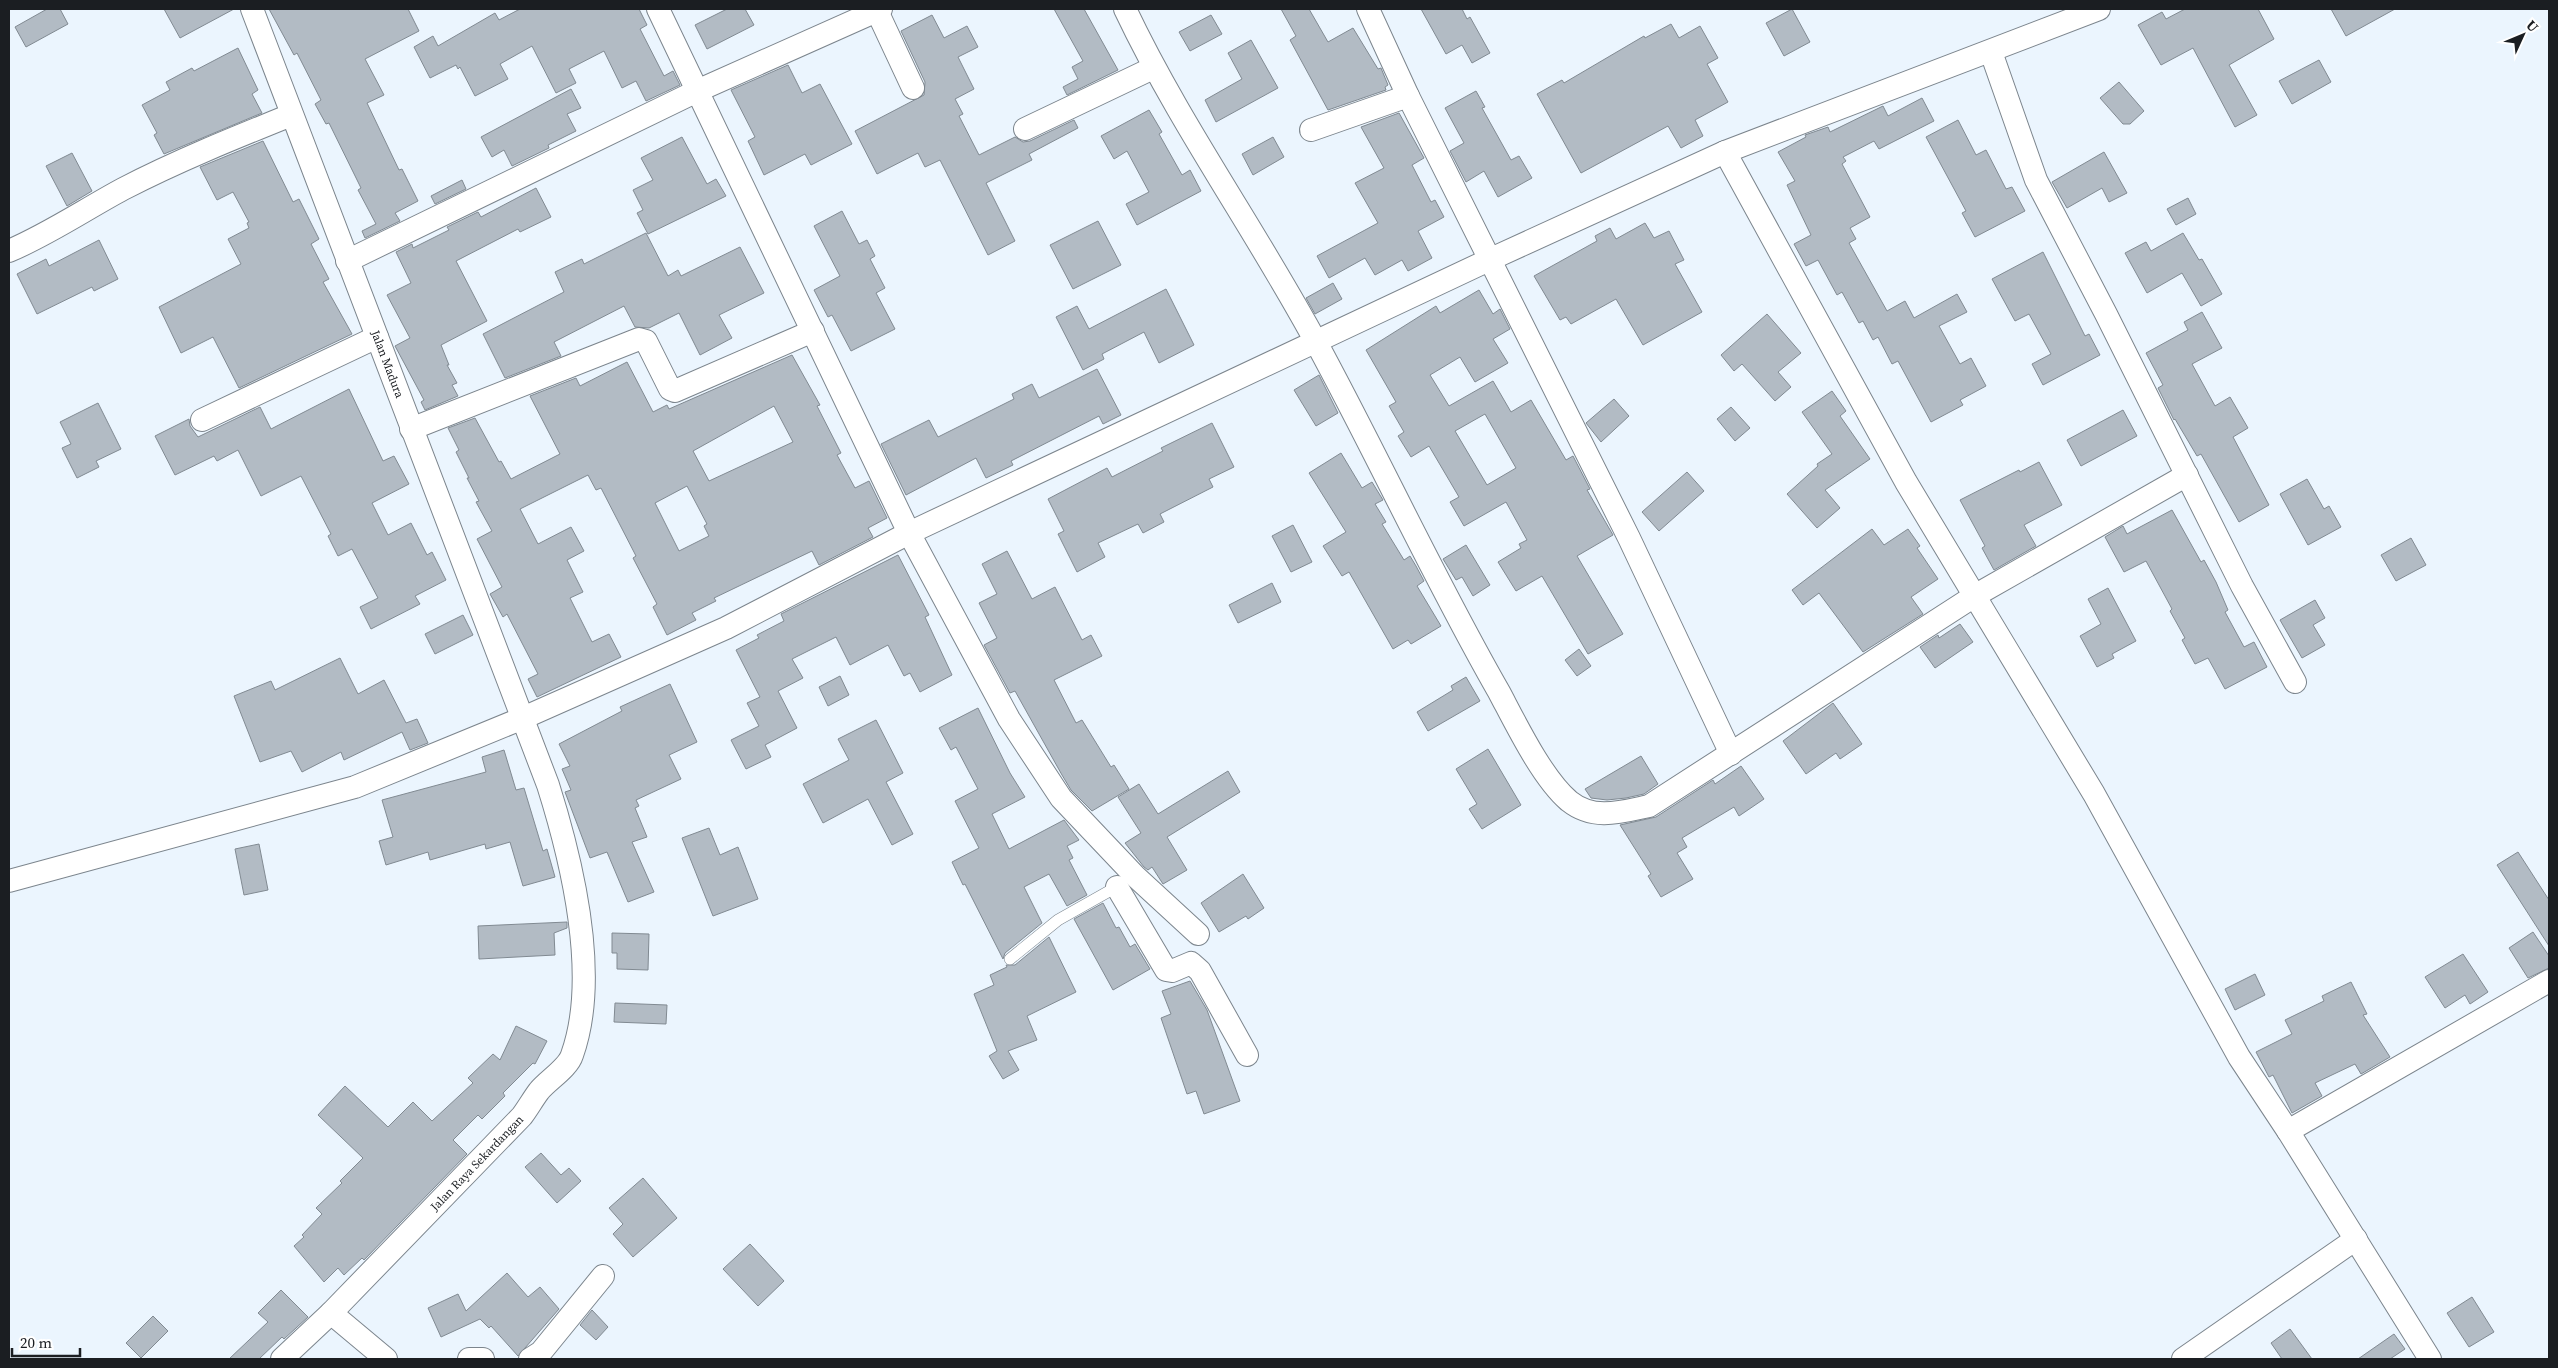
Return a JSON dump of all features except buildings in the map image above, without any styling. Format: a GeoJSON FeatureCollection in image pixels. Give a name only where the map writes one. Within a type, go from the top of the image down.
{"type":"FeatureCollection","features":[{"type":"Feature","properties":{"kind":"street","name":"Jalan Madura"},"geometry":{"type":"LineString","coordinates":[[252,9],[523,718]]}},
{"type":"Feature","properties":{"kind":"street"},"geometry":{"type":"LineString","coordinates":[[658,9],[910,533],[1009,719],[1031,756],[1061,798],[1126,882],[1166,970],[1172,971],[1191,963],[1200,970],[1247,1055]]}},
{"type":"Feature","properties":{"kind":"street"},"geometry":{"type":"LineString","coordinates":[[1125,9],[1153,68],[1316,341],[1453,612],[1546,772],[1568,800],[1584,811],[1598,814],[1650,806],[1976,595],[2187,475]]}},
{"type":"Feature","properties":{"kind":"street"},"geometry":{"type":"LineString","coordinates":[[1368,9],[1408,96],[1630,538],[1731,754]]}},
{"type":"Feature","properties":{"kind":"street"},"geometry":{"type":"LineString","coordinates":[[9,880],[355,787],[523,718],[726,628],[910,533],[1491,259],[1725,152],[1991,52],[2099,9]]}},
{"type":"Feature","properties":{"kind":"street"},"geometry":{"type":"LineString","coordinates":[[347,261],[698,91],[879,10],[913,88]]}},
{"type":"Feature","properties":{"kind":"street"},"geometry":{"type":"LineString","coordinates":[[1991,52],[2036,180],[2260,620],[2295,682]]}},
{"type":"Feature","properties":{"kind":"street"},"geometry":{"type":"LineString","coordinates":[[1025,129],[1153,68]]}},
{"type":"Feature","properties":{"kind":"street"},"geometry":{"type":"LineString","coordinates":[[1311,130],[1408,96]]}},
{"type":"Feature","properties":{"kind":"street"},"geometry":{"type":"LineString","coordinates":[[9,251],[39,238],[124,188],[291,115]]}},
{"type":"Feature","properties":{"kind":"street"},"geometry":{"type":"LineString","coordinates":[[1725,152],[1906,482],[1976,595],[2094,794],[2239,1057],[2288,1131],[2430,1359]]}},
{"type":"Feature","properties":{"kind":"street"},"geometry":{"type":"LineString","coordinates":[[411,429],[639,339],[646,341],[670,388],[675,391],[813,331]]}},
{"type":"Feature","properties":{"kind":"street"},"geometry":{"type":"LineString","coordinates":[[202,420],[377,337]]}},
{"type":"Feature","properties":{"kind":"street","name":"Jalan Raya Sekardangan"},"geometry":{"type":"LineString","coordinates":[[282,1359],[331,1314],[522,1116],[540,1090],[572,1057],[583,1005],[582,948],[566,843],[523,718]]}},
{"type":"Feature","properties":{"kind":"street"},"geometry":{"type":"LineString","coordinates":[[1126,882],[1198,934]]}},
{"type":"Feature","properties":{"kind":"street"},"geometry":{"type":"LineString","coordinates":[[2288,1131],[2549,981]]}},
{"type":"Feature","properties":{"kind":"street"},"geometry":{"type":"LineString","coordinates":[[2183,1359],[2356,1239]]}},
{"type":"Feature","properties":{"kind":"street"},"geometry":{"type":"LineString","coordinates":[[530,1359],[541,1352],[603,1276]]}},
{"type":"Feature","properties":{"kind":"street"},"geometry":{"type":"LineString","coordinates":[[331,1314],[386,1359]]}},
{"type":"Feature","properties":{"kind":"street"},"geometry":{"type":"LineString","coordinates":[[469,1359],[483,1359]]}},
{"type":"Feature","properties":{"kind":"lane"},"geometry":{"type":"LineString","coordinates":[[1010,959],[1058,920],[1126,882]]}}]}
